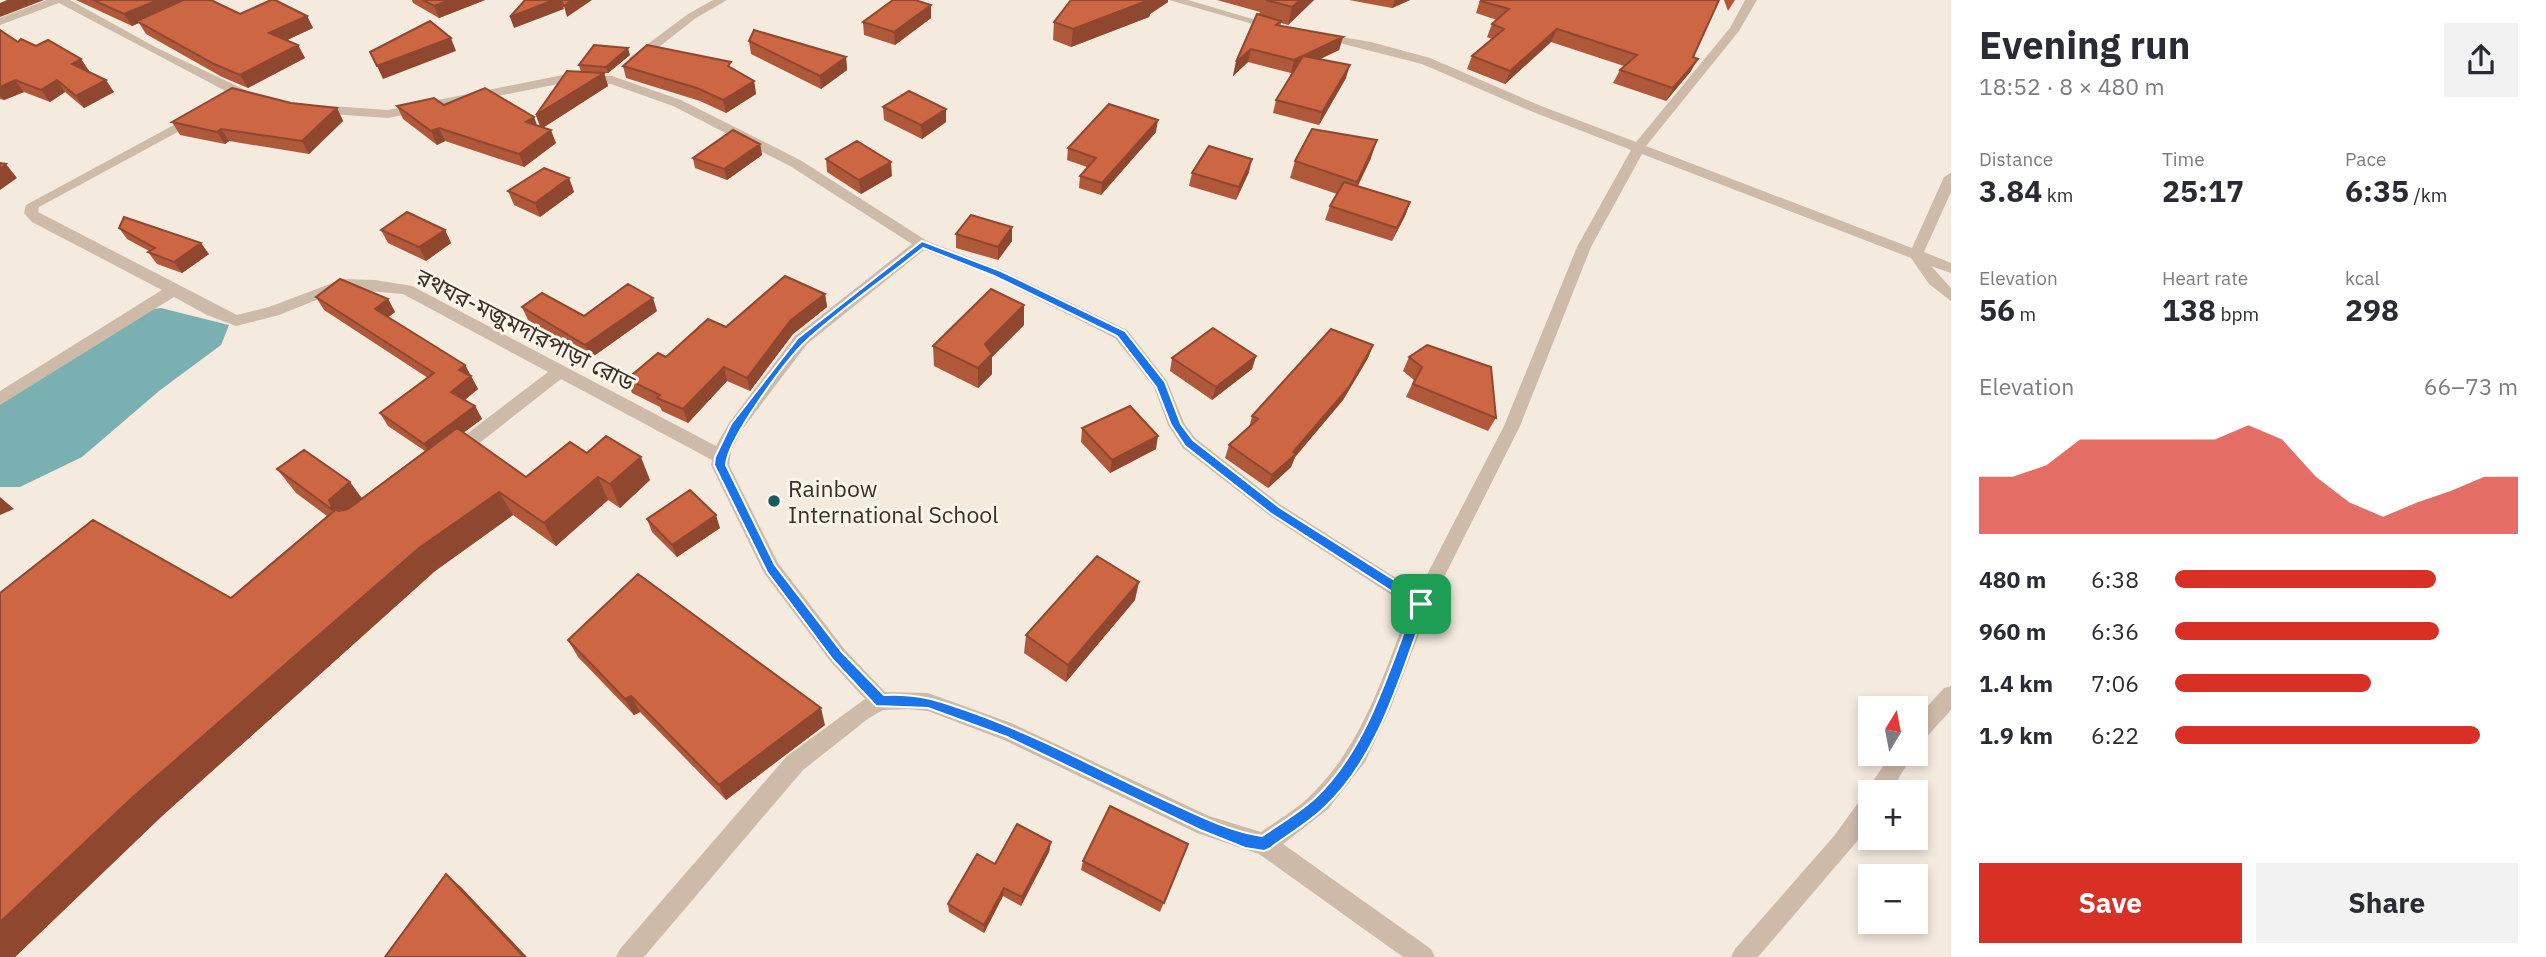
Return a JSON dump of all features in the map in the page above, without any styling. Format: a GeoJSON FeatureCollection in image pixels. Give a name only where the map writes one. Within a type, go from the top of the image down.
{"type":"FeatureCollection","features":[{"type":"Feature","properties":{"kind":"street"},"geometry":{"type":"LineString","coordinates":[[0,22],[59,0],[133,32],[239,93],[261,98]]}},
{"type":"Feature","properties":{"kind":"street"},"geometry":{"type":"LineString","coordinates":[[612,80],[681,23],[721,0]]}},
{"type":"Feature","properties":{"kind":"street"},"geometry":{"type":"LineString","coordinates":[[1175,0],[1295,32],[1371,46],[1426,61],[1537,109],[1951,268]]}},
{"type":"Feature","properties":{"kind":"street"},"geometry":{"type":"LineString","coordinates":[[1264,844],[1320,803],[1358,755],[1381,707],[1421,604],[1512,426],[1584,247],[1639,147],[1735,29],[1751,0]]}},
{"type":"Feature","properties":{"kind":"street"},"geometry":{"type":"LineString","coordinates":[[304,107],[342,113],[388,114],[568,78],[612,80],[657,95],[739,133],[795,163],[922,244],[997,273],[1121,334],[1161,385],[1176,425],[1189,443],[1275,510],[1421,604]]}},
{"type":"Feature","properties":{"kind":"street","name":"রথঘর-মজুমদারপাড়া রোড"},"geometry":{"type":"LineString","coordinates":[[239,93],[33,205],[31,213],[37,219],[236,321],[274,312],[343,284],[407,290],[720,457]]}},
{"type":"Feature","properties":{"kind":"street"},"geometry":{"type":"LineString","coordinates":[[1916,255],[1951,177]]}},
{"type":"Feature","properties":{"kind":"street"},"geometry":{"type":"LineString","coordinates":[[881,701],[838,656],[771,568],[720,465],[720,457],[735,427],[801,340],[922,244]]}},
{"type":"Feature","properties":{"kind":"street"},"geometry":{"type":"LineString","coordinates":[[1916,255],[1934,281],[1951,296]]}},
{"type":"Feature","properties":{"kind":"street"},"geometry":{"type":"LineString","coordinates":[[0,400],[175,289]]}},
{"type":"Feature","properties":{"kind":"street"},"geometry":{"type":"LineString","coordinates":[[435,468],[561,370]]}},
{"type":"Feature","properties":{"kind":"street"},"geometry":{"type":"LineString","coordinates":[[1928,721],[1951,695]]}},
{"type":"Feature","properties":{"kind":"street"},"geometry":{"type":"LineString","coordinates":[[628,957],[755,805],[795,763],[862,711],[881,701],[908,700],[928,702],[1011,733],[1205,825],[1264,844],[1423,957]]}},
{"type":"Feature","properties":{"kind":"street"},"geometry":{"type":"LineString","coordinates":[[1743,957],[1773,920],[1850,837],[1858,824]]}},
{"type":"Feature","properties":{"kind":"water"},"geometry":{"type":"Polygon","coordinates":[[[161,308],[229,325],[221,345],[159,391],[82,457],[20,487],[0,487],[0,402],[145,310],[161,308]]]}},
{"type":"Feature","properties":{"kind":"building"},"geometry":{"type":"Polygon","coordinates":[[[93,0],[158,0],[124,14],[93,0]]]}},
{"type":"Feature","properties":{"kind":"building"},"geometry":{"type":"Polygon","coordinates":[[[183,0],[211,0],[240,14],[275,0],[307,16],[269,33],[298,45],[240,75],[214,64],[137,21],[183,0]]]}},
{"type":"Feature","properties":{"kind":"building"},"geometry":{"type":"Polygon","coordinates":[[[423,0],[450,0],[434,6],[423,0]]]}},
{"type":"Feature","properties":{"kind":"building"},"geometry":{"type":"Polygon","coordinates":[[[525,0],[554,0],[510,17],[525,0]]]}},
{"type":"Feature","properties":{"kind":"building"},"geometry":{"type":"Polygon","coordinates":[[[561,0],[572,0],[564,6],[561,0]]]}},
{"type":"Feature","properties":{"kind":"building"},"geometry":{"type":"Polygon","coordinates":[[[893,0],[915,0],[931,5],[894,32],[863,22],[893,0]]]}},
{"type":"Feature","properties":{"kind":"building"},"geometry":{"type":"Polygon","coordinates":[[[1071,0],[1149,0],[1073,29],[1054,22],[1071,0]]]}},
{"type":"Feature","properties":{"kind":"building"},"geometry":{"type":"Polygon","coordinates":[[[1266,0],[1300,0],[1292,7],[1266,0]]]}},
{"type":"Feature","properties":{"kind":"building"},"geometry":{"type":"Polygon","coordinates":[[[1482,0],[1719,0],[1693,57],[1698,59],[1673,88],[1620,70],[1637,55],[1557,29],[1510,71],[1472,56],[1504,29],[1492,24],[1509,9],[1482,0]]]}},
{"type":"Feature","properties":{"kind":"building"},"geometry":{"type":"Polygon","coordinates":[[[1257,14],[1281,21],[1276,25],[1343,37],[1294,60],[1251,49],[1236,62],[1257,14]]]}},
{"type":"Feature","properties":{"kind":"building"},"geometry":{"type":"Polygon","coordinates":[[[430,21],[451,38],[377,66],[370,52],[430,21]]]}},
{"type":"Feature","properties":{"kind":"building"},"geometry":{"type":"Polygon","coordinates":[[[0,30],[18,42],[21,39],[36,46],[48,40],[81,59],[72,64],[106,80],[76,96],[57,80],[41,90],[15,80],[0,87],[0,30]]]}},
{"type":"Feature","properties":{"kind":"building"},"geometry":{"type":"Polygon","coordinates":[[[754,30],[846,57],[820,76],[749,41],[754,30]]]}},
{"type":"Feature","properties":{"kind":"building"},"geometry":{"type":"Polygon","coordinates":[[[594,45],[628,48],[606,67],[579,65],[594,45]]]}},
{"type":"Feature","properties":{"kind":"building"},"geometry":{"type":"Polygon","coordinates":[[[647,45],[731,62],[728,66],[754,81],[723,100],[697,88],[623,66],[647,45]]]}},
{"type":"Feature","properties":{"kind":"building"},"geometry":{"type":"Polygon","coordinates":[[[1303,56],[1350,65],[1322,112],[1276,100],[1303,56]]]}},
{"type":"Feature","properties":{"kind":"building"},"geometry":{"type":"Polygon","coordinates":[[[567,71],[604,73],[536,115],[567,71]]]}},
{"type":"Feature","properties":{"kind":"building"},"geometry":{"type":"Polygon","coordinates":[[[232,88],[291,103],[337,108],[302,141],[221,129],[217,132],[172,122],[232,88]]]}},
{"type":"Feature","properties":{"kind":"building"},"geometry":{"type":"Polygon","coordinates":[[[485,88],[534,117],[526,122],[551,130],[519,154],[439,128],[431,131],[397,106],[434,98],[444,105],[485,88]]]}},
{"type":"Feature","properties":{"kind":"building"},"geometry":{"type":"Polygon","coordinates":[[[909,91],[946,109],[921,125],[883,107],[909,91]]]}},
{"type":"Feature","properties":{"kind":"building"},"geometry":{"type":"Polygon","coordinates":[[[1109,104],[1158,120],[1102,183],[1080,176],[1096,158],[1068,148],[1109,104]]]}},
{"type":"Feature","properties":{"kind":"building"},"geometry":{"type":"Polygon","coordinates":[[[1312,129],[1377,140],[1357,182],[1295,161],[1312,129]]]}},
{"type":"Feature","properties":{"kind":"building"},"geometry":{"type":"Polygon","coordinates":[[[733,130],[760,144],[724,169],[693,158],[733,130]]]}},
{"type":"Feature","properties":{"kind":"building"},"geometry":{"type":"Polygon","coordinates":[[[857,141],[891,162],[859,180],[826,159],[857,141]]]}},
{"type":"Feature","properties":{"kind":"building"},"geometry":{"type":"Polygon","coordinates":[[[1209,146],[1252,159],[1239,187],[1192,173],[1209,146]]]}},
{"type":"Feature","properties":{"kind":"building"},"geometry":{"type":"Polygon","coordinates":[[[544,168],[569,178],[535,203],[508,191],[544,168]]]}},
{"type":"Feature","properties":{"kind":"building"},"geometry":{"type":"Polygon","coordinates":[[[1344,182],[1410,202],[1397,228],[1330,206],[1344,182]]]}},
{"type":"Feature","properties":{"kind":"building"},"geometry":{"type":"Polygon","coordinates":[[[407,212],[445,230],[419,247],[381,230],[407,212]]]}},
{"type":"Feature","properties":{"kind":"building"},"geometry":{"type":"Polygon","coordinates":[[[971,215],[1012,227],[998,247],[956,234],[971,215]]]}},
{"type":"Feature","properties":{"kind":"building"},"geometry":{"type":"Polygon","coordinates":[[[124,217],[201,243],[174,262],[148,252],[155,248],[119,228],[124,217]]]}},
{"type":"Feature","properties":{"kind":"building"},"geometry":{"type":"Polygon","coordinates":[[[785,276],[825,294],[791,320],[747,378],[724,367],[683,409],[657,398],[660,395],[627,379],[658,353],[666,357],[708,319],[726,327],[785,276]]]}},
{"type":"Feature","properties":{"kind":"building"},"geometry":{"type":"Polygon","coordinates":[[[340,279],[388,299],[375,309],[465,365],[459,370],[471,376],[451,392],[475,406],[424,444],[380,413],[434,373],[316,297],[340,279]]]}},
{"type":"Feature","properties":{"kind":"building"},"geometry":{"type":"Polygon","coordinates":[[[628,284],[653,298],[585,345],[522,307],[542,293],[584,316],[628,284]]]}},
{"type":"Feature","properties":{"kind":"building"},"geometry":{"type":"Polygon","coordinates":[[[991,289],[1024,305],[985,344],[992,354],[978,368],[933,346],[991,289]]]}},
{"type":"Feature","properties":{"kind":"building"},"geometry":{"type":"Polygon","coordinates":[[[1213,328],[1256,356],[1216,387],[1172,358],[1213,328]]]}},
{"type":"Feature","properties":{"kind":"building"},"geometry":{"type":"Polygon","coordinates":[[[1331,329],[1373,345],[1349,387],[1293,452],[1296,454],[1272,475],[1229,445],[1258,419],[1252,416],[1331,329]]]}},
{"type":"Feature","properties":{"kind":"building"},"geometry":{"type":"Polygon","coordinates":[[[1427,345],[1491,367],[1496,418],[1413,384],[1422,367],[1409,357],[1427,345]]]}},
{"type":"Feature","properties":{"kind":"building"},"geometry":{"type":"Polygon","coordinates":[[[1130,406],[1158,436],[1112,460],[1082,428],[1130,406]]]}},
{"type":"Feature","properties":{"kind":"building"},"geometry":{"type":"Polygon","coordinates":[[[457,428],[526,477],[570,442],[587,453],[606,436],[641,457],[610,484],[598,477],[544,523],[499,492],[419,548],[133,797],[0,922],[0,593],[93,520],[231,598],[334,511],[277,469],[304,450],[350,482],[329,500],[332,508],[339,511],[348,509],[457,428]]]}},
{"type":"Feature","properties":{"kind":"building"},"geometry":{"type":"Polygon","coordinates":[[[690,490],[716,515],[672,545],[647,519],[690,490]]]}},
{"type":"Feature","properties":{"kind":"building"},"geometry":{"type":"Polygon","coordinates":[[[1097,556],[1139,582],[1068,665],[1026,635],[1097,556]]]}},
{"type":"Feature","properties":{"kind":"building"},"geometry":{"type":"Polygon","coordinates":[[[638,574],[821,708],[719,785],[631,696],[625,699],[568,640],[638,574]]]}},
{"type":"Feature","properties":{"kind":"building"},"geometry":{"type":"Polygon","coordinates":[[[1110,806],[1188,844],[1164,903],[1083,861],[1110,806]]]}},
{"type":"Feature","properties":{"kind":"building"},"geometry":{"type":"Polygon","coordinates":[[[1017,824],[1051,842],[1022,897],[1004,888],[984,925],[948,904],[977,854],[995,864],[1017,824]]]}},
{"type":"Feature","properties":{"kind":"building"},"geometry":{"type":"Polygon","coordinates":[[[446,874],[524,957],[385,957],[446,874]]]}},
{"type":"Feature","properties":{"kind":"place","name":"Rainbow International School"},"geometry":{"type":"Point","coordinates":[774,501]}},
{"type":"Feature","properties":{"kind":"route"},"geometry":{"type":"LineString","coordinates":[[922,244],[997,273],[1121,334],[1161,385],[1176,425],[1189,443],[1275,510],[1421,604],[1381,707],[1358,755],[1320,803],[1264,844],[1225,834],[1078,767],[1011,733],[928,702],[881,701],[838,656],[771,568],[720,465],[720,457],[735,427],[801,340],[922,244]]}}]}
